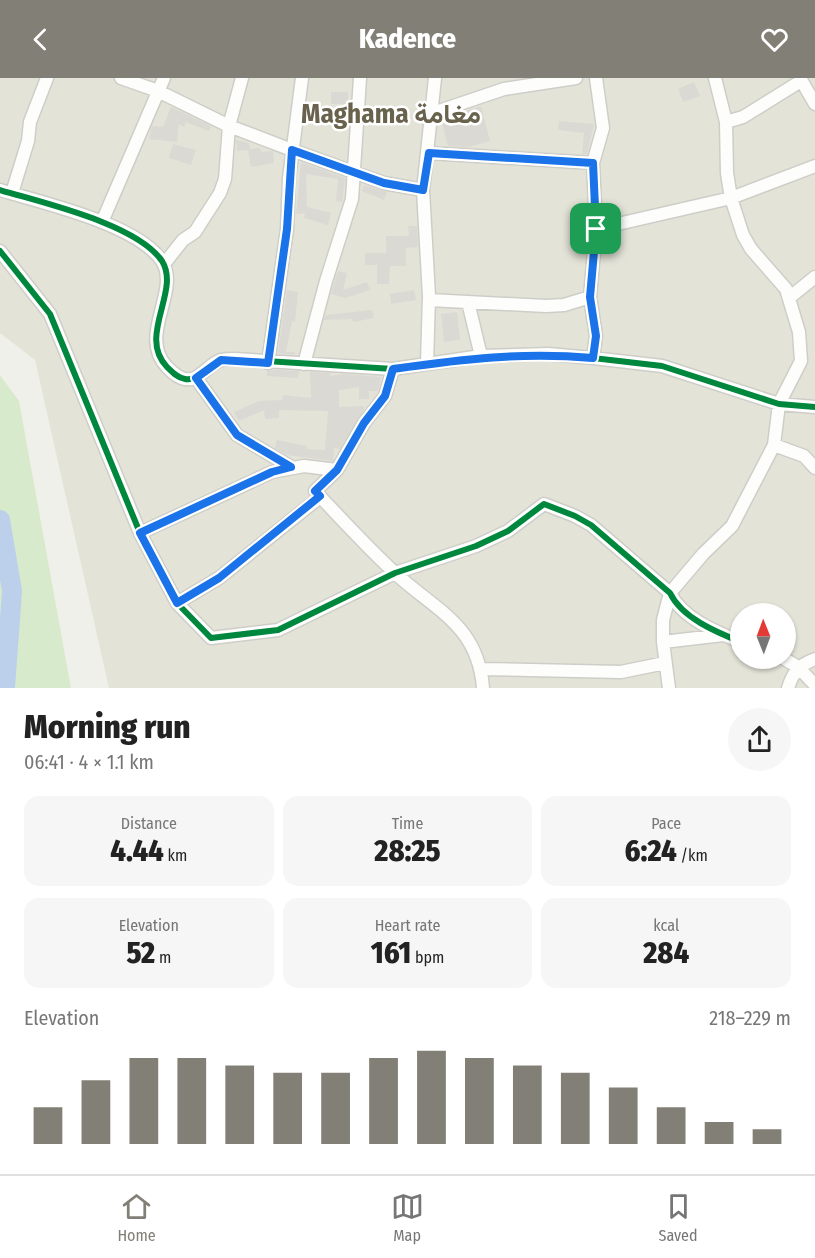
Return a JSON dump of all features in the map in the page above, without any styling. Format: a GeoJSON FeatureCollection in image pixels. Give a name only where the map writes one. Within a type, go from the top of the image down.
{"type":"FeatureCollection","features":[{"type":"Feature","properties":{"kind":"street"},"geometry":{"type":"LineString","coordinates":[[47,78],[30,122],[27,141],[6,191],[102,222],[142,243],[164,264],[166,279],[155,347],[161,361],[174,374],[186,380],[196,378],[221,360],[393,369],[481,356],[548,354],[662,366],[778,404],[797,403],[815,407]]}},
{"type":"Feature","properties":{"kind":"street"},"geometry":{"type":"LineString","coordinates":[[121,78],[158,91],[229,126],[292,150],[356,171],[384,183],[423,190]]}},
{"type":"Feature","properties":{"kind":"street"},"geometry":{"type":"LineString","coordinates":[[102,222],[164,78]]}},
{"type":"Feature","properties":{"kind":"street"},"geometry":{"type":"LineString","coordinates":[[164,264],[183,240],[195,232],[220,193],[225,179],[229,126],[242,78]]}},
{"type":"Feature","properties":{"kind":"street"},"geometry":{"type":"LineString","coordinates":[[268,363],[287,229],[292,150],[302,78]]}},
{"type":"Feature","properties":{"kind":"street"},"geometry":{"type":"LineString","coordinates":[[304,364],[326,281],[352,200],[356,171],[360,78]]}},
{"type":"Feature","properties":{"kind":"street"},"geometry":{"type":"LineString","coordinates":[[427,364],[429,300],[423,190],[429,153],[430,114],[435,78]]}},
{"type":"Feature","properties":{"kind":"street"},"geometry":{"type":"LineString","coordinates":[[430,114],[504,89],[576,78]]}},
{"type":"Feature","properties":{"kind":"street"},"geometry":{"type":"LineString","coordinates":[[593,358],[596,336],[590,297],[596,229],[593,163],[603,128],[596,78]]}},
{"type":"Feature","properties":{"kind":"street"},"geometry":{"type":"LineString","coordinates":[[669,688],[663,642],[663,620],[670,593],[703,554],[732,526],[774,445],[778,404],[801,362],[800,332],[786,289],[751,249],[743,235],[731,198],[727,173],[726,122],[715,78]]}},
{"type":"Feature","properties":{"kind":"street"},"geometry":{"type":"LineString","coordinates":[[726,122],[743,117],[801,80],[815,104]]}},
{"type":"Feature","properties":{"kind":"street"},"geometry":{"type":"LineString","coordinates":[[429,153],[593,163]]}},
{"type":"Feature","properties":{"kind":"street"},"geometry":{"type":"LineString","coordinates":[[596,229],[731,198],[815,166]]}},
{"type":"Feature","properties":{"kind":"street"},"geometry":{"type":"LineString","coordinates":[[0,251],[50,314],[140,533],[177,603],[211,638],[278,630],[395,573],[476,546],[508,531],[544,504],[591,525],[670,593],[675,605],[730,638]]}},
{"type":"Feature","properties":{"kind":"street"},"geometry":{"type":"LineString","coordinates":[[789,298],[815,276]]}},
{"type":"Feature","properties":{"kind":"street"},"geometry":{"type":"LineString","coordinates":[[429,300],[546,306],[564,305],[590,297]]}},
{"type":"Feature","properties":{"kind":"street"},"geometry":{"type":"LineString","coordinates":[[468,302],[481,356]]}},
{"type":"Feature","properties":{"kind":"street"},"geometry":{"type":"LineString","coordinates":[[801,362],[815,361]]}},
{"type":"Feature","properties":{"kind":"street"},"geometry":{"type":"LineString","coordinates":[[393,369],[385,396],[364,423],[337,470],[315,491],[395,573],[454,621],[466,635],[481,669],[483,688]]}},
{"type":"Feature","properties":{"kind":"street"},"geometry":{"type":"LineString","coordinates":[[196,378],[237,435],[291,467]]}},
{"type":"Feature","properties":{"kind":"street"},"geometry":{"type":"LineString","coordinates":[[774,445],[804,456],[815,468]]}},
{"type":"Feature","properties":{"kind":"street"},"geometry":{"type":"LineString","coordinates":[[140,533],[272,472],[291,467],[337,470]]}},
{"type":"Feature","properties":{"kind":"street"},"geometry":{"type":"LineString","coordinates":[[177,603],[219,578],[320,496]]}},
{"type":"Feature","properties":{"kind":"street"},"geometry":{"type":"LineString","coordinates":[[663,642],[723,635]]}},
{"type":"Feature","properties":{"kind":"street"},"geometry":{"type":"LineString","coordinates":[[788,688],[793,673],[798,667],[815,659]]}},
{"type":"Feature","properties":{"kind":"street"},"geometry":{"type":"LineString","coordinates":[[481,669],[621,672],[665,663]]}},
{"type":"Feature","properties":{"kind":"street"},"geometry":{"type":"LineString","coordinates":[[798,667],[815,685]]}},
{"type":"Feature","properties":{"kind":"shaded area"},"geometry":{"type":"Polygon","coordinates":[[[0,78],[815,78],[815,688],[109,688],[35,360],[0,333],[0,78]]]}},
{"type":"Feature","properties":{"kind":"green space"},"geometry":{"type":"Polygon","coordinates":[[[0,375],[19,401],[71,688],[0,688],[0,375]]]}},
{"type":"Feature","properties":{"kind":"building"},"geometry":{"type":"Polygon","coordinates":[[[694,82],[700,96],[683,102],[678,89],[694,82]]]}},
{"type":"Feature","properties":{"kind":"building"},"geometry":{"type":"Polygon","coordinates":[[[331,92],[348,92],[348,104],[331,104],[331,92]]]}},
{"type":"Feature","properties":{"kind":"building"},"geometry":{"type":"Polygon","coordinates":[[[316,105],[331,107],[330,119],[314,117],[316,105]]]}},
{"type":"Feature","properties":{"kind":"building"},"geometry":{"type":"Polygon","coordinates":[[[481,106],[490,141],[468,147],[448,146],[441,119],[481,106]]]}},
{"type":"Feature","properties":{"kind":"building"},"geometry":{"type":"Polygon","coordinates":[[[171,107],[211,126],[209,131],[186,122],[184,127],[179,124],[177,142],[149,139],[152,126],[163,127],[171,107]]]}},
{"type":"Feature","properties":{"kind":"building"},"geometry":{"type":"Polygon","coordinates":[[[559,121],[594,124],[587,154],[582,154],[584,133],[558,130],[559,121]]]}},
{"type":"Feature","properties":{"kind":"building"},"geometry":{"type":"Polygon","coordinates":[[[236,140],[249,143],[250,149],[260,148],[261,152],[273,151],[274,163],[251,167],[248,150],[237,151],[236,140]]]}},
{"type":"Feature","properties":{"kind":"building"},"geometry":{"type":"Polygon","coordinates":[[[173,144],[196,150],[191,165],[169,158],[173,144]]]}},
{"type":"Feature","properties":{"kind":"building"},"geometry":{"type":"Polygon","coordinates":[[[301,162],[345,178],[342,202],[336,201],[338,179],[306,174],[307,207],[331,213],[328,225],[304,218],[305,213],[296,214],[301,162]]]}},
{"type":"Feature","properties":{"kind":"building"},"geometry":{"type":"Polygon","coordinates":[[[364,185],[387,192],[384,200],[362,191],[364,185]]]}},
{"type":"Feature","properties":{"kind":"building"},"geometry":{"type":"Polygon","coordinates":[[[408,226],[417,226],[418,247],[406,248],[406,266],[390,266],[389,284],[377,284],[377,265],[365,265],[365,253],[386,253],[386,236],[409,236],[408,226]]]}},
{"type":"Feature","properties":{"kind":"building"},"geometry":{"type":"Polygon","coordinates":[[[338,271],[347,273],[343,290],[367,282],[370,290],[345,298],[331,294],[338,271]]]}},
{"type":"Feature","properties":{"kind":"building"},"geometry":{"type":"Polygon","coordinates":[[[287,290],[298,292],[295,322],[292,321],[286,352],[295,352],[295,355],[278,353],[287,290]]]}},
{"type":"Feature","properties":{"kind":"building"},"geometry":{"type":"Polygon","coordinates":[[[414,290],[416,300],[391,304],[390,294],[414,290]]]}},
{"type":"Feature","properties":{"kind":"building"},"geometry":{"type":"Polygon","coordinates":[[[372,310],[374,318],[353,322],[352,319],[324,320],[326,315],[372,310]]]}},
{"type":"Feature","properties":{"kind":"building"},"geometry":{"type":"Polygon","coordinates":[[[457,312],[460,340],[444,342],[441,314],[457,312]]]}},
{"type":"Feature","properties":{"kind":"building"},"geometry":{"type":"Polygon","coordinates":[[[267,371],[299,371],[298,378],[267,376],[267,371]]]}},
{"type":"Feature","properties":{"kind":"building"},"geometry":{"type":"Polygon","coordinates":[[[310,372],[331,373],[330,376],[344,374],[381,377],[378,391],[369,391],[369,399],[359,399],[359,387],[339,390],[339,407],[364,406],[364,410],[340,449],[334,448],[333,461],[287,455],[275,448],[277,440],[307,446],[306,449],[325,450],[328,411],[279,410],[279,418],[265,419],[264,410],[239,421],[234,412],[259,401],[282,400],[283,395],[311,398],[310,372]]]}},
{"type":"Feature","properties":{"kind":"waterway"},"geometry":{"type":"LineString","coordinates":[[0,520],[12,591],[5,688]]}},
{"type":"Feature","properties":{"kind":"cycle path"},"geometry":{"type":"LineString","coordinates":[[0,190],[88,216],[132,236],[150,248],[162,261],[166,273],[167,286],[157,328],[156,342],[159,355],[167,367],[182,378],[195,378],[216,362],[228,359],[393,369],[481,356],[548,354],[662,366],[779,404],[815,407]]}},
{"type":"Feature","properties":{"kind":"cycle path"},"geometry":{"type":"LineString","coordinates":[[0,251],[50,314],[140,533],[177,603],[211,638],[278,630],[395,573],[476,546],[508,531],[544,504],[591,525],[670,593],[675,602],[691,617],[730,637]]}},
{"type":"Feature","properties":{"kind":"district","name":"Maghama مغامة"},"geometry":{"type":"Point","coordinates":[391,114]}},
{"type":"Feature","properties":{"kind":"route"},"geometry":{"type":"LineString","coordinates":[[292,150],[356,171],[384,183],[423,190],[429,153],[593,163],[596,229],[590,297],[596,336],[593,358],[548,354],[481,356],[393,369],[385,396],[364,423],[337,470],[315,491],[320,496],[298,517],[219,578],[177,603],[140,533],[272,472],[291,467],[237,435],[196,378],[221,360],[235,359],[268,363],[289,213],[292,150]]}}]}
